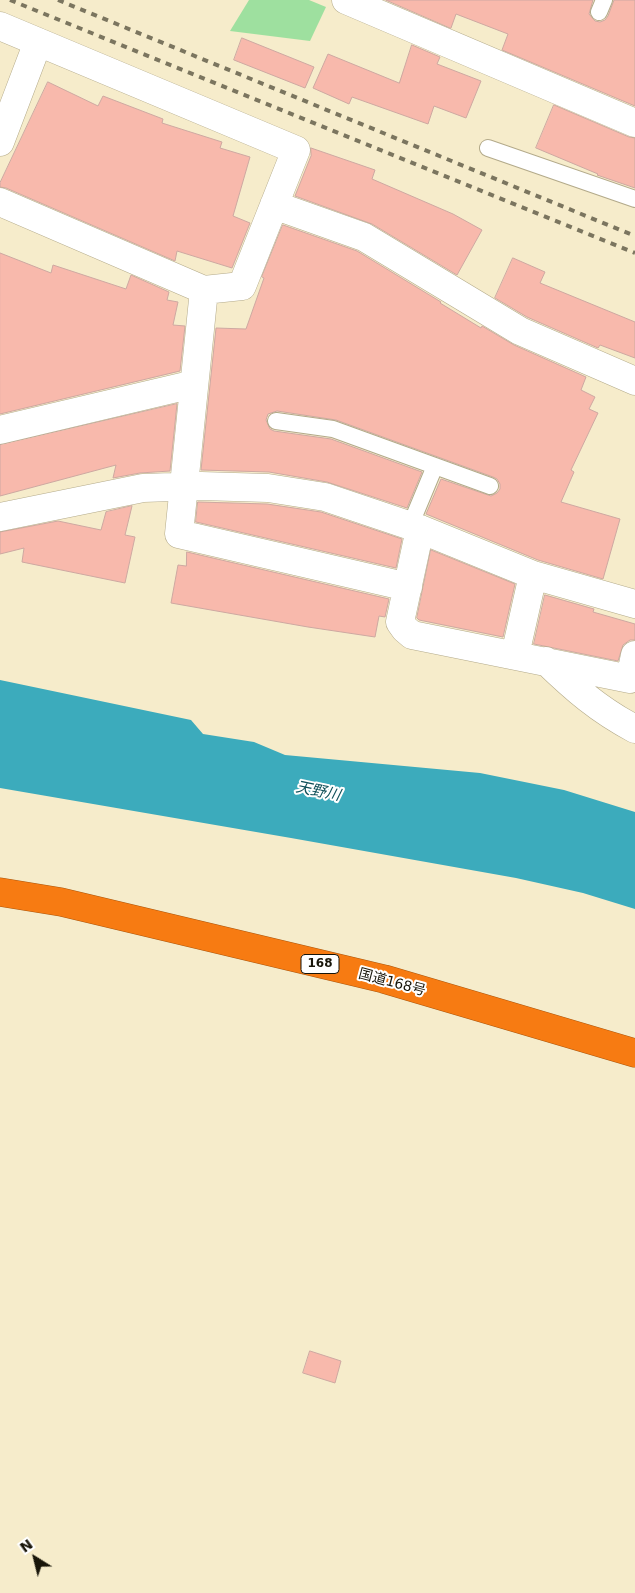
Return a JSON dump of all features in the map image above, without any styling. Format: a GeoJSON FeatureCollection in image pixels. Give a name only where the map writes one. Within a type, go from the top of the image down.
{"type":"FeatureCollection","features":[{"type":"Feature","properties":{"kind":"highway","name":"国道168号"},"geometry":{"type":"LineString","coordinates":[[0,892],[61,902],[384,979],[635,1053]]}},
{"type":"Feature","properties":{"kind":"street"},"geometry":{"type":"LineString","coordinates":[[346,0],[635,123]]}},
{"type":"Feature","properties":{"kind":"street"},"geometry":{"type":"LineString","coordinates":[[0,26],[296,150],[242,286],[204,290],[0,202]]}},
{"type":"Feature","properties":{"kind":"street"},"geometry":{"type":"LineString","coordinates":[[0,142],[38,42]]}},
{"type":"Feature","properties":{"kind":"street"},"geometry":{"type":"LineString","coordinates":[[274,205],[364,237],[520,332],[635,381]]}},
{"type":"Feature","properties":{"kind":"street"},"geometry":{"type":"LineString","coordinates":[[204,290],[179,534],[408,588]]}},
{"type":"Feature","properties":{"kind":"street"},"geometry":{"type":"LineString","coordinates":[[0,430],[194,384]]}},
{"type":"Feature","properties":{"kind":"street"},"geometry":{"type":"LineString","coordinates":[[0,517],[143,488],[184,486],[268,488],[325,497],[415,528],[533,575],[635,604]]}},
{"type":"Feature","properties":{"kind":"street"},"geometry":{"type":"LineString","coordinates":[[415,528],[408,588],[400,622],[412,635],[630,679],[635,656]]}},
{"type":"Feature","properties":{"kind":"street"},"geometry":{"type":"LineString","coordinates":[[515,655],[533,575]]}},
{"type":"Feature","properties":{"kind":"street"},"geometry":{"type":"LineString","coordinates":[[546,662],[576,691],[611,717],[635,729]]}},
{"type":"Feature","properties":{"kind":"lane"},"geometry":{"type":"LineString","coordinates":[[488,148],[635,199]]}},
{"type":"Feature","properties":{"kind":"lane"},"geometry":{"type":"LineString","coordinates":[[276,421],[333,429],[490,486]]}},
{"type":"Feature","properties":{"kind":"lane"},"geometry":{"type":"LineString","coordinates":[[415,528],[435,466]]}},
{"type":"Feature","properties":{"kind":"green space"},"geometry":{"type":"Polygon","coordinates":[[[249,0],[309,0],[326,7],[310,41],[230,31],[249,0]]]}},
{"type":"Feature","properties":{"kind":"water","name":"天野川"},"geometry":{"type":"Polygon","coordinates":[[[0,680],[191,720],[203,734],[254,742],[285,755],[480,773],[564,790],[635,812],[635,909],[583,893],[516,878],[0,788],[0,680]]]}},
{"type":"Feature","properties":{"kind":"building"},"geometry":{"type":"Polygon","coordinates":[[[386,0],[593,0],[589,14],[595,21],[600,22],[608,16],[614,0],[635,0],[635,106],[502,50],[508,34],[456,14],[451,28],[386,0]]]}},
{"type":"Feature","properties":{"kind":"building"},"geometry":{"type":"Polygon","coordinates":[[[242,38],[314,67],[305,88],[234,60],[242,38]]]}},
{"type":"Feature","properties":{"kind":"building"},"geometry":{"type":"Polygon","coordinates":[[[412,45],[440,57],[437,64],[481,81],[466,118],[434,106],[428,124],[352,97],[349,104],[313,88],[328,54],[399,83],[412,45]]]}},
{"type":"Feature","properties":{"kind":"building"},"geometry":{"type":"Polygon","coordinates":[[[48,82],[98,106],[103,96],[163,119],[162,123],[222,142],[220,148],[250,157],[233,216],[250,223],[232,268],[177,251],[175,261],[0,187],[0,183],[48,82]]]}},
{"type":"Feature","properties":{"kind":"building"},"geometry":{"type":"Polygon","coordinates":[[[554,105],[635,138],[635,188],[597,175],[536,148],[554,105]]]}},
{"type":"Feature","properties":{"kind":"building"},"geometry":{"type":"Polygon","coordinates":[[[311,148],[375,170],[372,179],[453,214],[482,230],[457,275],[372,224],[295,196],[311,156],[311,148]]]}},
{"type":"Feature","properties":{"kind":"building"},"geometry":{"type":"Polygon","coordinates":[[[283,225],[357,251],[481,328],[482,326],[514,345],[586,377],[581,390],[595,397],[589,409],[598,413],[571,470],[574,472],[561,502],[620,519],[603,579],[538,560],[426,514],[441,479],[491,496],[500,489],[500,484],[493,477],[336,420],[277,411],[268,414],[266,420],[270,429],[274,431],[331,439],[422,472],[407,508],[327,482],[269,472],[201,470],[216,328],[246,329],[264,278],[262,277],[283,225]]]}},
{"type":"Feature","properties":{"kind":"building"},"geometry":{"type":"Polygon","coordinates":[[[0,253],[51,273],[53,265],[126,289],[131,275],[169,292],[167,300],[178,302],[173,325],[185,326],[180,371],[0,414],[0,253]]]}},
{"type":"Feature","properties":{"kind":"building"},"geometry":{"type":"Polygon","coordinates":[[[513,258],[545,272],[540,283],[635,322],[635,358],[600,345],[598,348],[527,317],[495,298],[513,258]]]}},
{"type":"Feature","properties":{"kind":"building"},"geometry":{"type":"Polygon","coordinates":[[[177,404],[170,471],[140,473],[113,478],[116,465],[0,496],[0,445],[177,404]]]}},
{"type":"Feature","properties":{"kind":"building"},"geometry":{"type":"Polygon","coordinates":[[[198,502],[267,504],[321,512],[402,539],[396,568],[196,522],[198,502]]]}},
{"type":"Feature","properties":{"kind":"building"},"geometry":{"type":"Polygon","coordinates":[[[132,506],[125,535],[135,537],[125,583],[22,562],[24,548],[0,554],[0,532],[58,521],[101,530],[106,512],[132,506]]]}},
{"type":"Feature","properties":{"kind":"building"},"geometry":{"type":"Polygon","coordinates":[[[431,550],[515,584],[503,637],[419,620],[417,618],[431,550]]]}},
{"type":"Feature","properties":{"kind":"building"},"geometry":{"type":"Polygon","coordinates":[[[187,552],[389,599],[385,617],[379,616],[375,637],[171,603],[178,565],[186,566],[187,552]]]}},
{"type":"Feature","properties":{"kind":"building"},"geometry":{"type":"Polygon","coordinates":[[[545,595],[594,609],[593,612],[635,624],[635,640],[630,640],[623,645],[618,661],[534,644],[545,595]]]}},
{"type":"Feature","properties":{"kind":"building"},"geometry":{"type":"Polygon","coordinates":[[[310,1351],[341,1361],[335,1383],[303,1373],[310,1351]]]}},
{"type":"Feature","properties":{"kind":"railway"},"geometry":{"type":"LineString","coordinates":[[10,0],[635,253]]}},
{"type":"Feature","properties":{"kind":"railway"},"geometry":{"type":"LineString","coordinates":[[58,0],[635,236]]}}]}
